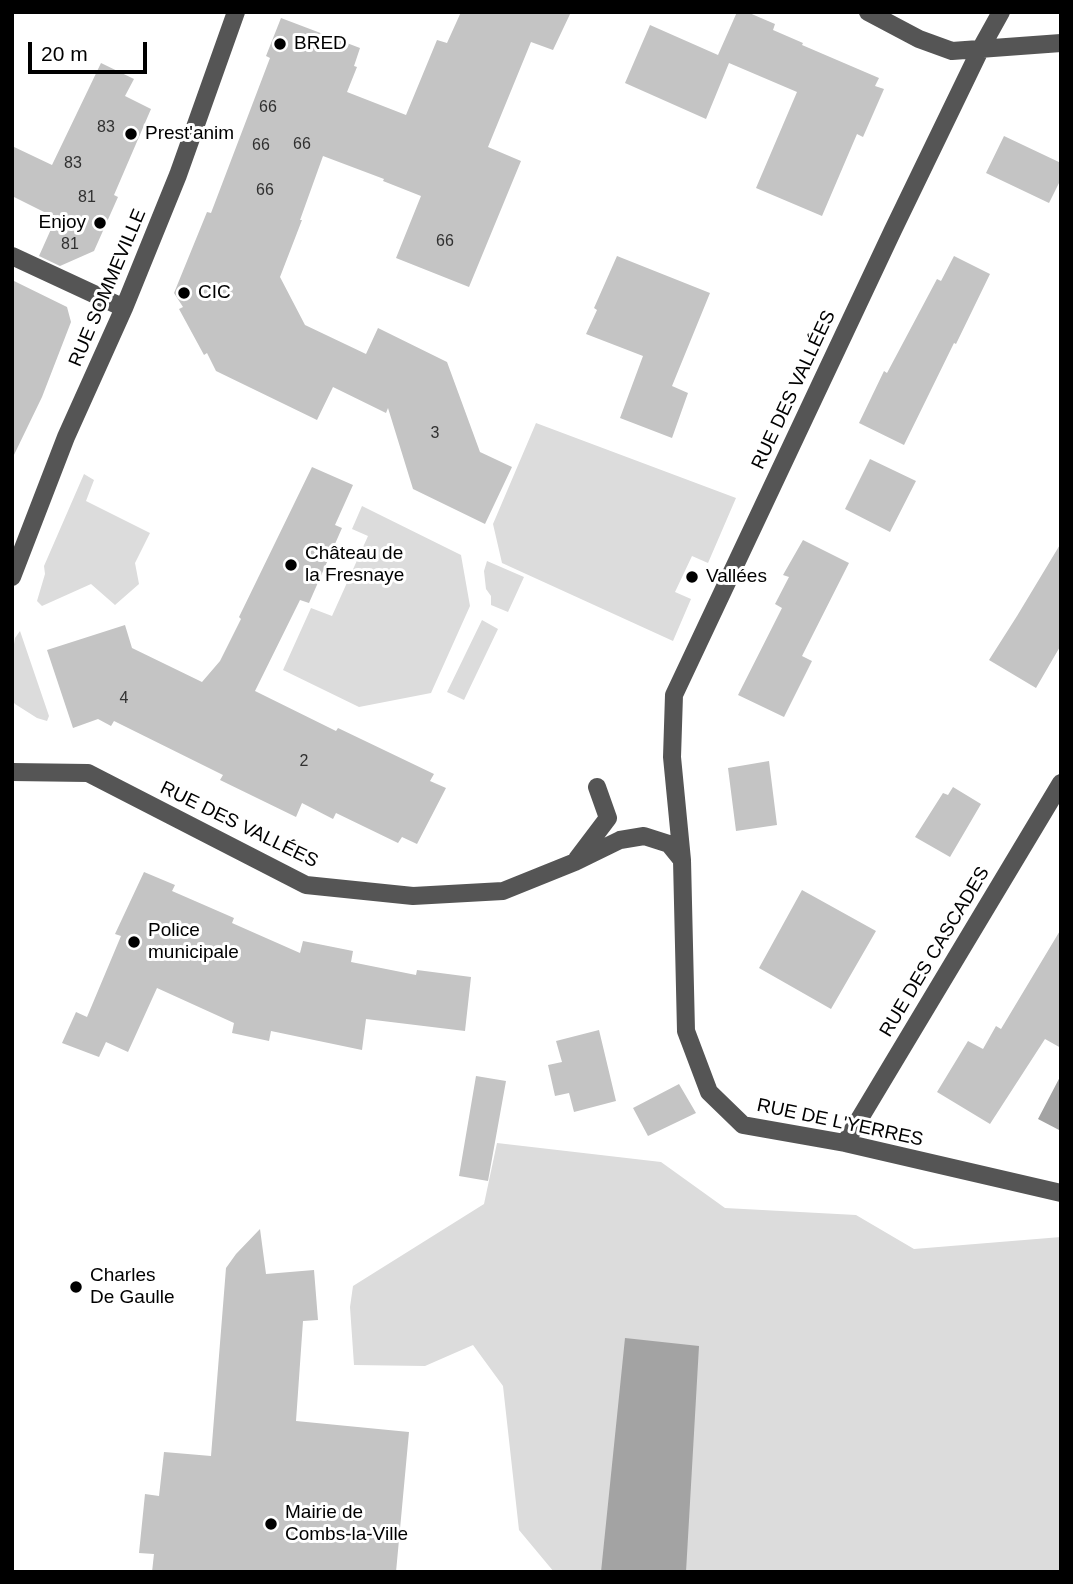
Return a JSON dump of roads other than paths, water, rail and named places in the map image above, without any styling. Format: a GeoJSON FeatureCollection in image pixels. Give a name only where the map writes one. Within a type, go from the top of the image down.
{"type":"FeatureCollection","features":[{"type":"Feature","properties":{"kind":"street","name":"RUE SOMMEVILLE"},"geometry":{"type":"LineString","coordinates":[[12,577],[66,437],[124,308],[178,175],[236,12]]}},
{"type":"Feature","properties":{"kind":"street"},"geometry":{"type":"LineString","coordinates":[[869,12],[919,39],[953,51],[1061,43]]}},
{"type":"Feature","properties":{"kind":"street","name":"RUE DES VALLÉES"},"geometry":{"type":"LineString","coordinates":[[671,757],[674,695],[893,230],[1000,12]]}},
{"type":"Feature","properties":{"kind":"street"},"geometry":{"type":"LineString","coordinates":[[12,256],[124,308]]}},
{"type":"Feature","properties":{"kind":"street","name":"RUE DE L'YERRES"},"geometry":{"type":"LineString","coordinates":[[671,757],[682,860],[686,1031],[709,1092],[743,1125],[845,1143],[1061,1193]]}},
{"type":"Feature","properties":{"kind":"street","name":"RUE DES VALLÉES"},"geometry":{"type":"LineString","coordinates":[[12,772],[88,773],[306,885],[413,896],[503,891],[575,862],[620,840],[644,835],[668,844],[682,860]]}},
{"type":"Feature","properties":{"kind":"street","name":"RUE DES CASCADES"},"geometry":{"type":"LineString","coordinates":[[845,1143],[1061,783]]}},
{"type":"Feature","properties":{"kind":"street"},"geometry":{"type":"LineString","coordinates":[[575,862],[608,818],[597,787]]}},
{"type":"Feature","properties":{"kind":"place","name":"BRED"},"geometry":{"type":"Point","coordinates":[280,44]}},
{"type":"Feature","properties":{"kind":"place","name":"Prest'anim"},"geometry":{"type":"Point","coordinates":[131,134]}},
{"type":"Feature","properties":{"kind":"place","name":"Enjoy"},"geometry":{"type":"Point","coordinates":[100,223]}},
{"type":"Feature","properties":{"kind":"place","name":"CIC"},"geometry":{"type":"Point","coordinates":[184,293]}},
{"type":"Feature","properties":{"kind":"place","name":"Château de la Fresnaye"},"geometry":{"type":"Point","coordinates":[291,565]}},
{"type":"Feature","properties":{"kind":"place","name":"Vallées"},"geometry":{"type":"Point","coordinates":[692,577]}},
{"type":"Feature","properties":{"kind":"place","name":"Police municipale"},"geometry":{"type":"Point","coordinates":[134,942]}},
{"type":"Feature","properties":{"kind":"place","name":"Charles De Gaulle"},"geometry":{"type":"Point","coordinates":[76,1287]}},
{"type":"Feature","properties":{"kind":"place","name":"Mairie de Combs-la-Ville"},"geometry":{"type":"Point","coordinates":[271,1524]}}]}
